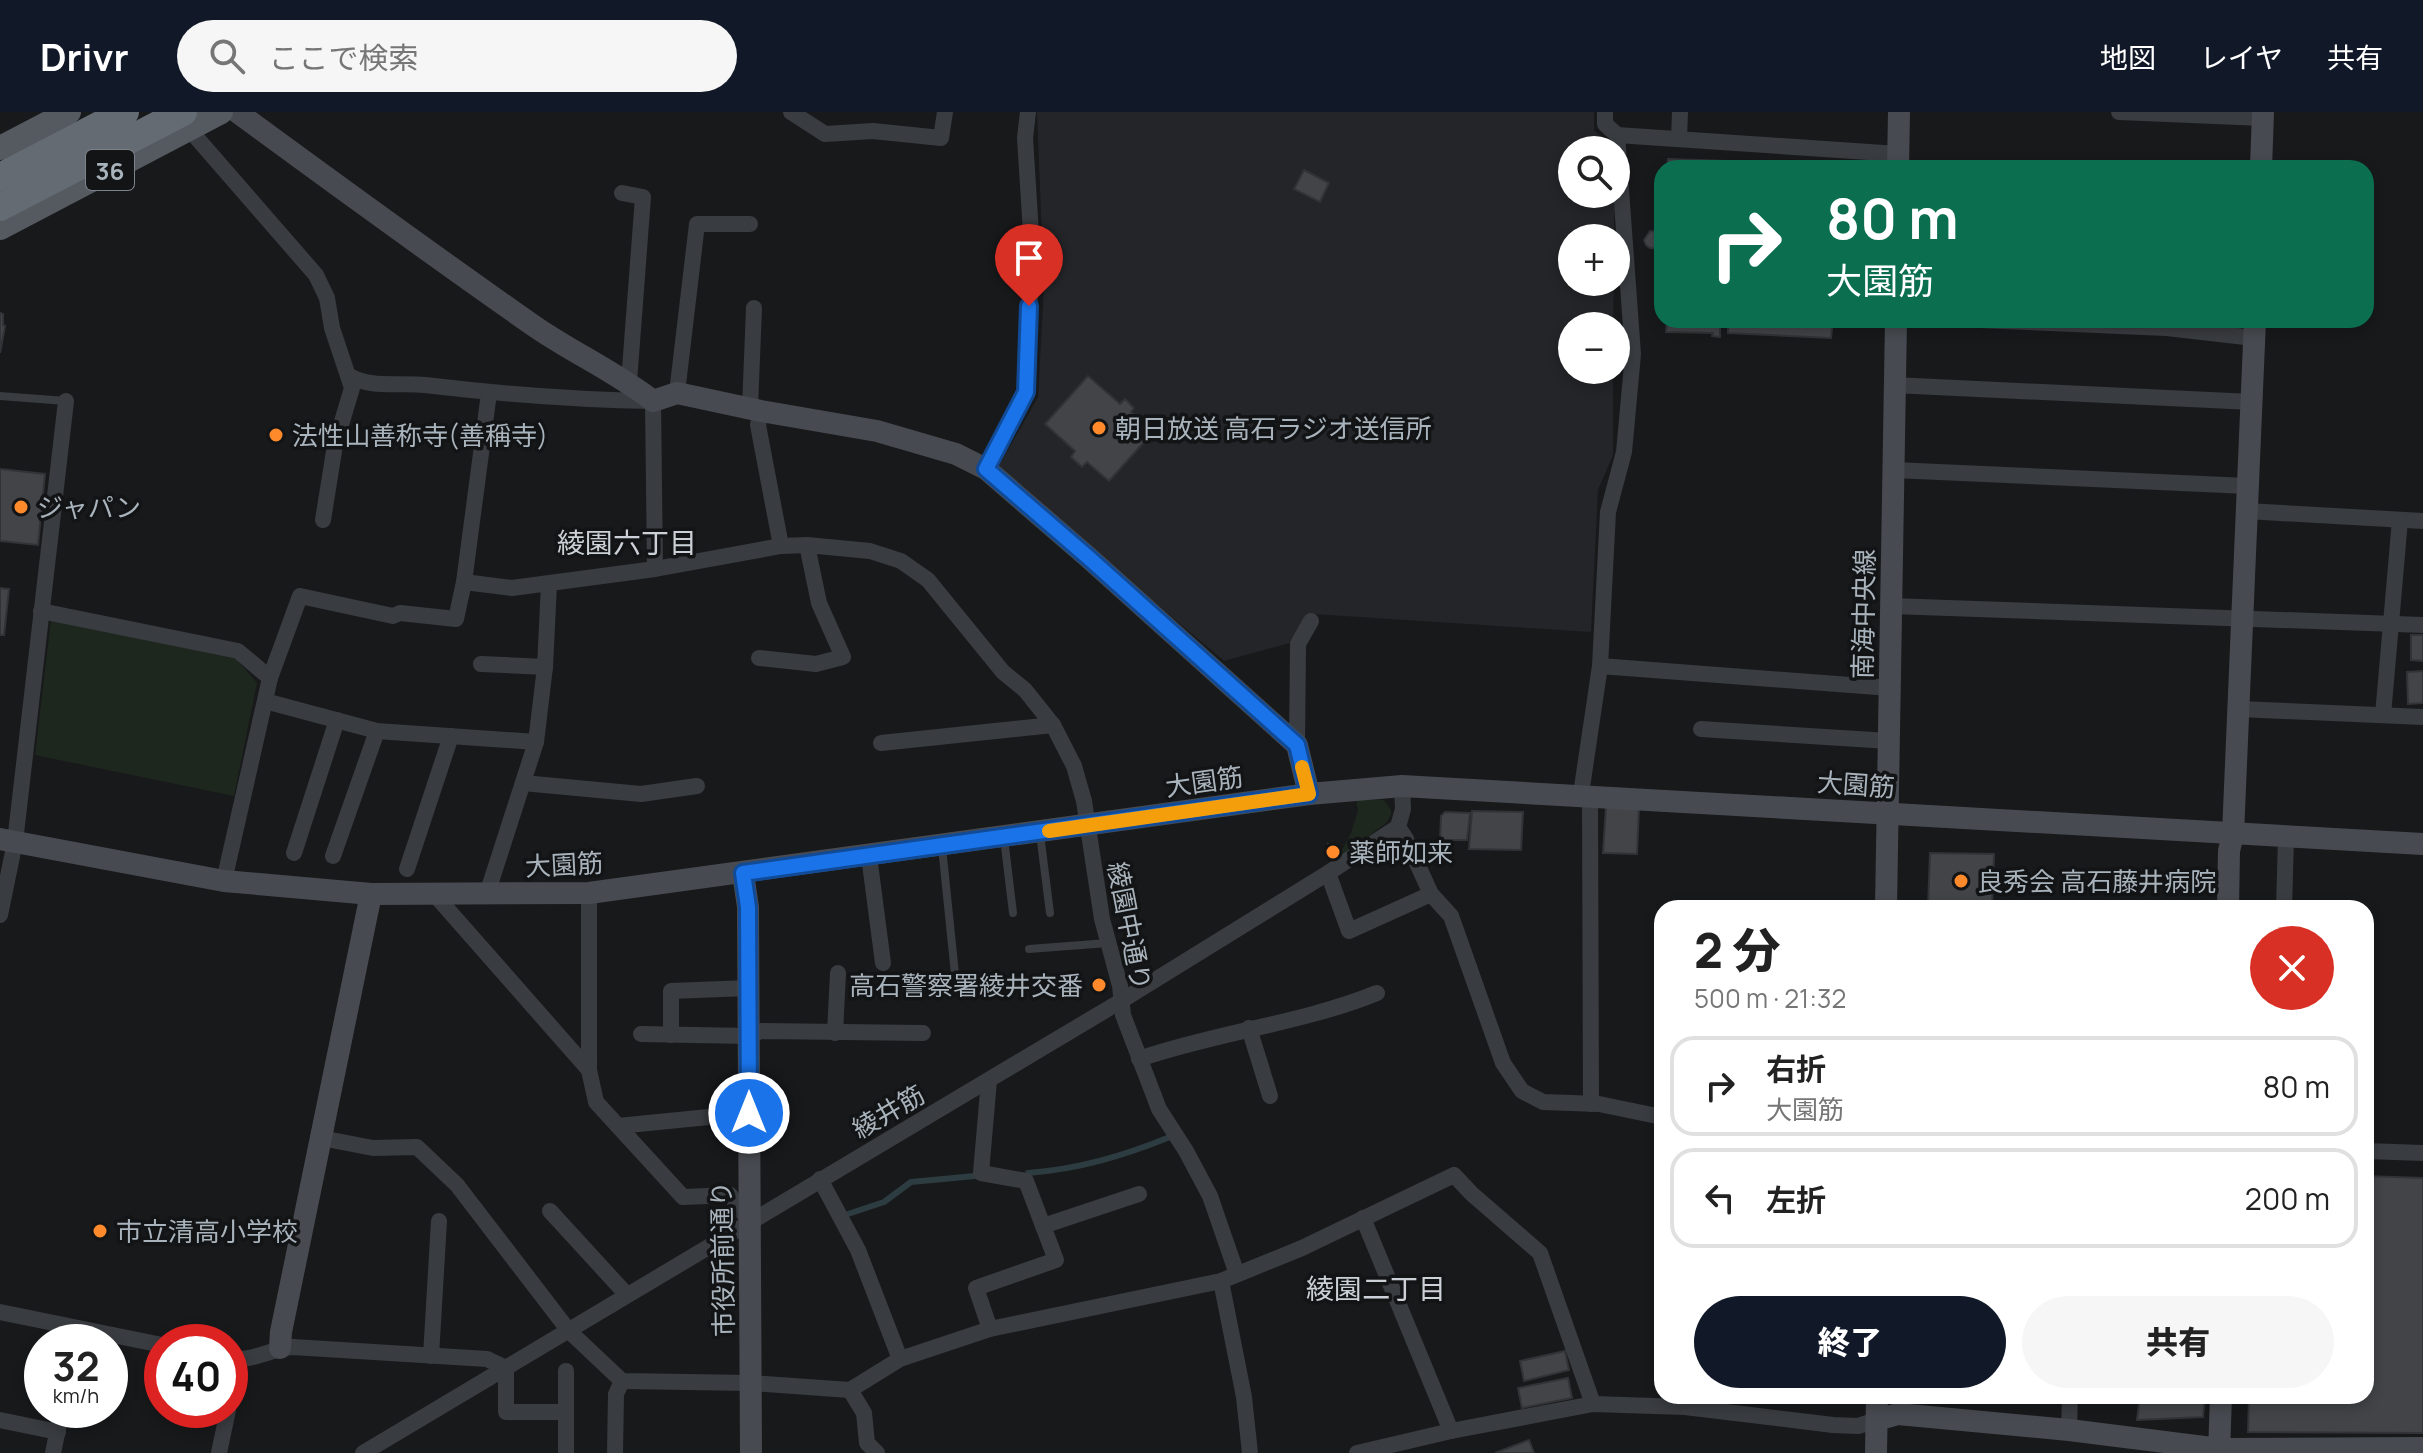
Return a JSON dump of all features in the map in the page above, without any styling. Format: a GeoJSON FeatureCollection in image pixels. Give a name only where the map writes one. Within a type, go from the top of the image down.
{"type":"FeatureCollection","features":[{"type":"Feature","properties":{"kind":"highway"},"geometry":{"type":"LineString","coordinates":[[0,177],[125,112]]}},
{"type":"Feature","properties":{"kind":"highway"},"geometry":{"type":"LineString","coordinates":[[0,207],[186,120]]}},
{"type":"Feature","properties":{"kind":"main road"},"geometry":{"type":"LineString","coordinates":[[0,148],[69,112]]}},
{"type":"Feature","properties":{"kind":"main road","name":"36"},"geometry":{"type":"LineString","coordinates":[[0,228],[186,120],[221,112]]}},
{"type":"Feature","properties":{"kind":"street"},"geometry":{"type":"LineString","coordinates":[[237,112],[552,339],[629,382],[653,401]]}},
{"type":"Feature","properties":{"kind":"street"},"geometry":{"type":"LineString","coordinates":[[791,112],[825,134],[873,131],[941,138],[945,112]]}},
{"type":"Feature","properties":{"kind":"street"},"geometry":{"type":"LineString","coordinates":[[873,112],[873,131]]}},
{"type":"Feature","properties":{"kind":"street"},"geometry":{"type":"LineString","coordinates":[[986,469],[1026,392],[1032,249],[1025,138],[1028,112]]}},
{"type":"Feature","properties":{"kind":"street"},"geometry":{"type":"LineString","coordinates":[[1605,112],[1605,124],[1617,135],[1888,160]]}},
{"type":"Feature","properties":{"kind":"street"},"geometry":{"type":"LineString","coordinates":[[1679,139],[1680,112]]}},
{"type":"Feature","properties":{"kind":"street"},"geometry":{"type":"LineString","coordinates":[[1898,160],[1899,112]]}},
{"type":"Feature","properties":{"kind":"street"},"geometry":{"type":"LineString","coordinates":[[2119,112],[2263,115],[2261,160]]}},
{"type":"Feature","properties":{"kind":"street"},"geometry":{"type":"LineString","coordinates":[[186,120],[316,275],[327,298],[332,328],[352,388],[335,445],[323,520]]}},
{"type":"Feature","properties":{"kind":"street"},"geometry":{"type":"LineString","coordinates":[[1591,1104],[1585,795],[1600,666],[1608,512],[1624,452],[1633,354],[1617,135]]}},
{"type":"Feature","properties":{"kind":"street"},"geometry":{"type":"LineString","coordinates":[[622,193],[643,197],[629,382]]}},
{"type":"Feature","properties":{"kind":"street"},"geometry":{"type":"LineString","coordinates":[[677,393],[697,224],[750,224]]}},
{"type":"Feature","properties":{"kind":"street"},"geometry":{"type":"LineString","coordinates":[[754,308],[755,410],[781,546]]}},
{"type":"Feature","properties":{"kind":"street","name":"南海中央線"},"geometry":{"type":"LineString","coordinates":[[1886,900],[1896,328]]}},
{"type":"Feature","properties":{"kind":"street"},"geometry":{"type":"LineString","coordinates":[[2228,900],[2255,329]]}},
{"type":"Feature","properties":{"kind":"street"},"geometry":{"type":"LineString","coordinates":[[348,375],[360,382],[489,393],[653,401],[677,393],[877,431],[956,454],[986,469],[1297,745]]}},
{"type":"Feature","properties":{"kind":"street"},"geometry":{"type":"LineString","coordinates":[[1894,385],[2252,402]]}},
{"type":"Feature","properties":{"kind":"street"},"geometry":{"type":"LineString","coordinates":[[224,881],[270,678],[300,596],[393,616],[400,613],[456,619],[464,582],[489,393]]}},
{"type":"Feature","properties":{"kind":"street"},"geometry":{"type":"LineString","coordinates":[[0,915],[66,401]]}},
{"type":"Feature","properties":{"kind":"street"},"geometry":{"type":"LineString","coordinates":[[653,401],[655,569]]}},
{"type":"Feature","properties":{"kind":"street"},"geometry":{"type":"LineString","coordinates":[[1894,470],[2247,486]]}},
{"type":"Feature","properties":{"kind":"street"},"geometry":{"type":"LineString","coordinates":[[2246,511],[2423,521]]}},
{"type":"Feature","properties":{"kind":"street"},"geometry":{"type":"LineString","coordinates":[[2383,715],[2400,520]]}},
{"type":"Feature","properties":{"kind":"street"},"geometry":{"type":"LineString","coordinates":[[759,658],[816,664],[843,657],[819,603],[807,545]]}},
{"type":"Feature","properties":{"kind":"street","name":"綾園中通り"},"geometry":{"type":"LineString","coordinates":[[464,582],[512,588],[655,569],[781,546],[807,545],[870,551],[901,561],[928,580],[1003,672],[1025,690],[1053,725],[1074,766],[1084,801],[1102,919],[1120,986],[1121,1001],[1139,1059],[1159,1109],[1210,1196],[1229,1277],[1250,1453]]}},
{"type":"Feature","properties":{"kind":"street"},"geometry":{"type":"LineString","coordinates":[[487,894],[536,742],[545,667],[549,584]]}},
{"type":"Feature","properties":{"kind":"street"},"geometry":{"type":"LineString","coordinates":[[1891,606],[2423,625]]}},
{"type":"Feature","properties":{"kind":"street"},"geometry":{"type":"LineString","coordinates":[[41,611],[238,651],[270,678]]}},
{"type":"Feature","properties":{"kind":"street"},"geometry":{"type":"LineString","coordinates":[[1309,794],[1297,745],[1298,644],[1311,621]]}},
{"type":"Feature","properties":{"kind":"street"},"geometry":{"type":"LineString","coordinates":[[481,664],[545,667]]}},
{"type":"Feature","properties":{"kind":"street"},"geometry":{"type":"LineString","coordinates":[[1600,666],[1890,688]]}},
{"type":"Feature","properties":{"kind":"street"},"geometry":{"type":"LineString","coordinates":[[265,701],[377,731],[536,742]]}},
{"type":"Feature","properties":{"kind":"street"},"geometry":{"type":"LineString","coordinates":[[2239,709],[2423,717]]}},
{"type":"Feature","properties":{"kind":"street"},"geometry":{"type":"LineString","coordinates":[[294,853],[337,720]]}},
{"type":"Feature","properties":{"kind":"street"},"geometry":{"type":"LineString","coordinates":[[881,743],[1053,725]]}},
{"type":"Feature","properties":{"kind":"street"},"geometry":{"type":"LineString","coordinates":[[1701,729],[1889,741]]}},
{"type":"Feature","properties":{"kind":"street"},"geometry":{"type":"LineString","coordinates":[[333,856],[377,731]]}},
{"type":"Feature","properties":{"kind":"street"},"geometry":{"type":"LineString","coordinates":[[407,869],[451,736]]}},
{"type":"Feature","properties":{"kind":"street"},"geometry":{"type":"LineString","coordinates":[[523,783],[641,794],[697,786]]}},
{"type":"Feature","properties":{"kind":"street"},"geometry":{"type":"LineString","coordinates":[[1402,786],[1403,809],[1398,827],[1431,894],[1451,916],[1503,1063],[1522,1091],[1543,1102],[1591,1104],[1654,1116]]}},
{"type":"Feature","properties":{"kind":"street","name":"大園筋"},"geometry":{"type":"LineString","coordinates":[[8,840],[224,881],[371,894],[589,893],[1309,794],[1402,786],[2423,844]]}},
{"type":"Feature","properties":{"kind":"street","name":"綾井筋"},"geometry":{"type":"LineString","coordinates":[[368,1452],[749,1221],[1121,1001],[1398,827]]}},
{"type":"Feature","properties":{"kind":"street"},"geometry":{"type":"LineString","coordinates":[[2284,900],[2286,838]]}},
{"type":"Feature","properties":{"kind":"street"},"geometry":{"type":"LineString","coordinates":[[869,856],[883,963]]}},
{"type":"Feature","properties":{"kind":"street","name":"市役所前通り"},"geometry":{"type":"LineString","coordinates":[[743,873],[748,907],[751,1453]]}},
{"type":"Feature","properties":{"kind":"street"},"geometry":{"type":"LineString","coordinates":[[1328,873],[1349,931],[1431,894]]}},
{"type":"Feature","properties":{"kind":"street"},"geometry":{"type":"LineString","coordinates":[[589,893],[589,1070],[596,1102],[683,1197],[730,1195],[749,1221]]}},
{"type":"Feature","properties":{"kind":"street"},"geometry":{"type":"LineString","coordinates":[[280,1348],[371,894]]}},
{"type":"Feature","properties":{"kind":"street"},"geometry":{"type":"LineString","coordinates":[[435,895],[589,1070]]}},
{"type":"Feature","properties":{"kind":"street"},"geometry":{"type":"LineString","coordinates":[[835,1033],[838,973]]}},
{"type":"Feature","properties":{"kind":"street"},"geometry":{"type":"LineString","coordinates":[[671,1035],[671,991],[748,988]]}},
{"type":"Feature","properties":{"kind":"street"},"geometry":{"type":"LineString","coordinates":[[1139,1059],[1183,1044],[1249,1028],[1286,1028],[1377,993]]}},
{"type":"Feature","properties":{"kind":"street"},"geometry":{"type":"LineString","coordinates":[[1249,1028],[1270,1096]]}},
{"type":"Feature","properties":{"kind":"street"},"geometry":{"type":"LineString","coordinates":[[641,1034],[748,1036],[761,1031],[923,1033]]}},
{"type":"Feature","properties":{"kind":"street"},"geometry":{"type":"LineString","coordinates":[[989,1080],[981,1173],[1026,1181],[1056,1260],[976,1288],[990,1329]]}},
{"type":"Feature","properties":{"kind":"street"},"geometry":{"type":"LineString","coordinates":[[618,1126],[749,1113]]}},
{"type":"Feature","properties":{"kind":"street"},"geometry":{"type":"LineString","coordinates":[[321,1138],[373,1148],[417,1147],[457,1185],[569,1331],[622,1381],[751,1383],[850,1390],[900,1359],[990,1329],[1229,1277],[1302,1248],[1454,1175],[1540,1253],[1593,1404]]}},
{"type":"Feature","properties":{"kind":"street"},"geometry":{"type":"LineString","coordinates":[[2374,1151],[2423,1153]]}},
{"type":"Feature","properties":{"kind":"street"},"geometry":{"type":"LineString","coordinates":[[820,1179],[858,1250],[900,1359]]}},
{"type":"Feature","properties":{"kind":"street"},"geometry":{"type":"LineString","coordinates":[[1043,1226],[1139,1194]]}},
{"type":"Feature","properties":{"kind":"street"},"geometry":{"type":"LineString","coordinates":[[550,1211],[627,1295]]}},
{"type":"Feature","properties":{"kind":"street"},"geometry":{"type":"LineString","coordinates":[[1363,1218],[1451,1431]]}},
{"type":"Feature","properties":{"kind":"street"},"geometry":{"type":"LineString","coordinates":[[431,1356],[439,1221]]}},
{"type":"Feature","properties":{"kind":"street"},"geometry":{"type":"LineString","coordinates":[[0,1312],[41,1324]]}},
{"type":"Feature","properties":{"kind":"street"},"geometry":{"type":"LineString","coordinates":[[248,1356],[280,1348],[487,1359],[506,1368],[506,1412],[566,1412]]}},
{"type":"Feature","properties":{"kind":"street"},"geometry":{"type":"LineString","coordinates":[[566,1371],[566,1453]]}},
{"type":"Feature","properties":{"kind":"street"},"geometry":{"type":"LineString","coordinates":[[615,1453],[616,1394],[622,1381]]}},
{"type":"Feature","properties":{"kind":"street"},"geometry":{"type":"LineString","coordinates":[[850,1390],[864,1413],[867,1443],[877,1453]]}},
{"type":"Feature","properties":{"kind":"street"},"geometry":{"type":"LineString","coordinates":[[1357,1453],[1403,1448],[1451,1431],[1593,1404],[1685,1407],[1858,1426],[1898,1414],[2069,1430],[2220,1451],[2411,1450]]}},
{"type":"Feature","properties":{"kind":"street"},"geometry":{"type":"LineString","coordinates":[[1876,1453],[1877,1404]]}},
{"type":"Feature","properties":{"kind":"street"},"geometry":{"type":"LineString","coordinates":[[2069,1430],[2070,1404]]}},
{"type":"Feature","properties":{"kind":"street"},"geometry":{"type":"LineString","coordinates":[[2220,1451],[2221,1404]]}},
{"type":"Feature","properties":{"kind":"street"},"geometry":{"type":"LineString","coordinates":[[0,1420],[58,1432]]}},
{"type":"Feature","properties":{"kind":"street"},"geometry":{"type":"LineString","coordinates":[[53,1453],[59,1428]]}},
{"type":"Feature","properties":{"kind":"street"},"geometry":{"type":"LineString","coordinates":[[219,1453],[224,1428]]}},
{"type":"Feature","properties":{"kind":"lane"},"geometry":{"type":"LineString","coordinates":[[0,396],[66,401]]}},
{"type":"Feature","properties":{"kind":"lane"},"geometry":{"type":"LineString","coordinates":[[1040,832],[1050,913]]}},
{"type":"Feature","properties":{"kind":"lane"},"geometry":{"type":"LineString","coordinates":[[1004,837],[1013,913]]}},
{"type":"Feature","properties":{"kind":"lane"},"geometry":{"type":"LineString","coordinates":[[942,846],[955,974]]}},
{"type":"Feature","properties":{"kind":"lane"},"geometry":{"type":"LineString","coordinates":[[1029,949],[1109,943]]}},
{"type":"Feature","properties":{"kind":"shaded area"},"geometry":{"type":"Polygon","coordinates":[[[1037,112],[1594,112],[1594,130],[1600,136],[1558,136],[1558,208],[1614,208],[1614,224],[1558,224],[1558,296],[1614,296],[1613,312],[1558,312],[1558,384],[1613,384],[1613,455],[1598,490],[1591,632],[1313,614],[1297,641],[1224,661],[997,469],[1038,397],[1044,287],[1037,112]]]}},
{"type":"Feature","properties":{"kind":"shaded area"},"geometry":{"type":"Polygon","coordinates":[[[51,620],[236,659],[257,683],[234,796],[35,755],[51,620]]]}},
{"type":"Feature","properties":{"kind":"shaded area"},"geometry":{"type":"Polygon","coordinates":[[[1356,799],[1384,800],[1391,815],[1386,823],[1336,861],[1351,833],[1358,811],[1356,799]]]}},
{"type":"Feature","properties":{"kind":"building"},"geometry":{"type":"Polygon","coordinates":[[[1304,170],[1329,183],[1320,202],[1294,189],[1304,170]]]}},
{"type":"Feature","properties":{"kind":"building"},"geometry":{"type":"Polygon","coordinates":[[[1650,231],[1654,231],[1654,248],[1646,245],[1644,240],[1650,231]]]}},
{"type":"Feature","properties":{"kind":"building"},"geometry":{"type":"Polygon","coordinates":[[[0,313],[3,314],[5,326],[0,353],[0,313]]]}},
{"type":"Feature","properties":{"kind":"building"},"geometry":{"type":"Polygon","coordinates":[[[1666,328],[1720,328],[1720,337],[1712,336],[1713,333],[1666,332],[1666,328]]]}},
{"type":"Feature","properties":{"kind":"building"},"geometry":{"type":"Polygon","coordinates":[[[1728,328],[1832,328],[1831,338],[1728,333],[1728,328]]]}},
{"type":"Feature","properties":{"kind":"building","name":"朝日放送 高石ラジオ送信所"},"geometry":{"type":"Polygon","coordinates":[[[1088,376],[1120,404],[1125,399],[1134,408],[1131,412],[1153,432],[1109,481],[1087,462],[1082,467],[1071,457],[1075,451],[1045,424],[1088,376]]]}},
{"type":"Feature","properties":{"kind":"building","name":"ジャパン"},"geometry":{"type":"Polygon","coordinates":[[[0,469],[45,474],[38,545],[0,541],[0,469]]]}},
{"type":"Feature","properties":{"kind":"building"},"geometry":{"type":"Polygon","coordinates":[[[0,588],[9,589],[4,635],[0,635],[0,588]]]}},
{"type":"Feature","properties":{"kind":"building"},"geometry":{"type":"Polygon","coordinates":[[[2411,635],[2423,635],[2423,661],[2411,660],[2411,635]]]}},
{"type":"Feature","properties":{"kind":"building"},"geometry":{"type":"Polygon","coordinates":[[[2423,671],[2423,703],[2408,704],[2407,672],[2423,671]]]}},
{"type":"Feature","properties":{"kind":"building"},"geometry":{"type":"Polygon","coordinates":[[[1606,806],[1639,808],[1637,854],[1603,853],[1606,806]]]}},
{"type":"Feature","properties":{"kind":"building"},"geometry":{"type":"Polygon","coordinates":[[[1472,811],[1523,812],[1521,850],[1469,849],[1472,811]]]}},
{"type":"Feature","properties":{"kind":"building"},"geometry":{"type":"Polygon","coordinates":[[[1445,812],[1470,813],[1467,840],[1440,840],[1441,816],[1445,812]]]}},
{"type":"Feature","properties":{"kind":"building","name":"薬師如来"},"geometry":{"type":"Polygon","coordinates":[[[1328,844],[1337,846],[1337,857],[1329,858],[1328,844]]]}},
{"type":"Feature","properties":{"kind":"building","name":"良秀会 高石藤井病院"},"geometry":{"type":"Polygon","coordinates":[[[1930,853],[1994,854],[1992,900],[1928,900],[1930,853]]]}},
{"type":"Feature","properties":{"kind":"building"},"geometry":{"type":"Polygon","coordinates":[[[2374,1176],[2423,1178],[2423,1433],[2248,1432],[2249,1404],[2374,1404],[2374,1176]]]}},
{"type":"Feature","properties":{"kind":"building"},"geometry":{"type":"Polygon","coordinates":[[[1565,1351],[1569,1370],[1524,1381],[1520,1361],[1565,1351]]]}},
{"type":"Feature","properties":{"kind":"building"},"geometry":{"type":"Polygon","coordinates":[[[1568,1378],[1572,1398],[1522,1408],[1518,1388],[1568,1378]]]}},
{"type":"Feature","properties":{"kind":"building"},"geometry":{"type":"Polygon","coordinates":[[[2139,1404],[2204,1404],[2203,1417],[2137,1420],[2139,1404]]]}},
{"type":"Feature","properties":{"kind":"building"},"geometry":{"type":"Polygon","coordinates":[[[1529,1440],[1534,1453],[1495,1453],[1529,1440]]]}},
{"type":"Feature","properties":{"kind":"waterway"},"geometry":{"type":"LineString","coordinates":[[1028,1173],[1100,1161],[1170,1137]]}},
{"type":"Feature","properties":{"kind":"waterway"},"geometry":{"type":"LineString","coordinates":[[845,1215],[884,1202],[911,1182],[975,1176]]}},
{"type":"Feature","properties":{"kind":"slow traffic"},"geometry":{"type":"LineString","coordinates":[[1049,831],[1309,794],[1302,767]]}},
{"type":"Feature","properties":{"kind":"place","name":"朝日放送 高石ラジオ送信所"},"geometry":{"type":"Point","coordinates":[1099,428]}},
{"type":"Feature","properties":{"kind":"place","name":"法性山善称寺(善稱寺)"},"geometry":{"type":"Point","coordinates":[276,435]}},
{"type":"Feature","properties":{"kind":"place","name":"ジャパン"},"geometry":{"type":"Point","coordinates":[21,507]}},
{"type":"Feature","properties":{"kind":"place","name":"薬師如来"},"geometry":{"type":"Point","coordinates":[1333,852]}},
{"type":"Feature","properties":{"kind":"place","name":"良秀会 高石藤井病院"},"geometry":{"type":"Point","coordinates":[1961,881]}},
{"type":"Feature","properties":{"kind":"place","name":"高石警察署綾井交番"},"geometry":{"type":"Point","coordinates":[1099,985]}},
{"type":"Feature","properties":{"kind":"place","name":"市立清高小学校"},"geometry":{"type":"Point","coordinates":[100,1231]}},
{"type":"Feature","properties":{"kind":"district","name":"綾園六丁目"},"geometry":{"type":"Point","coordinates":[627,542]}},
{"type":"Feature","properties":{"kind":"district","name":"綾園二丁目"},"geometry":{"type":"Point","coordinates":[1376,1288]}},
{"type":"Feature","properties":{"kind":"route"},"geometry":{"type":"LineString","coordinates":[[749,1113],[748,907],[743,873],[1309,794],[1297,745],[986,469],[1026,392],[1029,306]]}}]}
